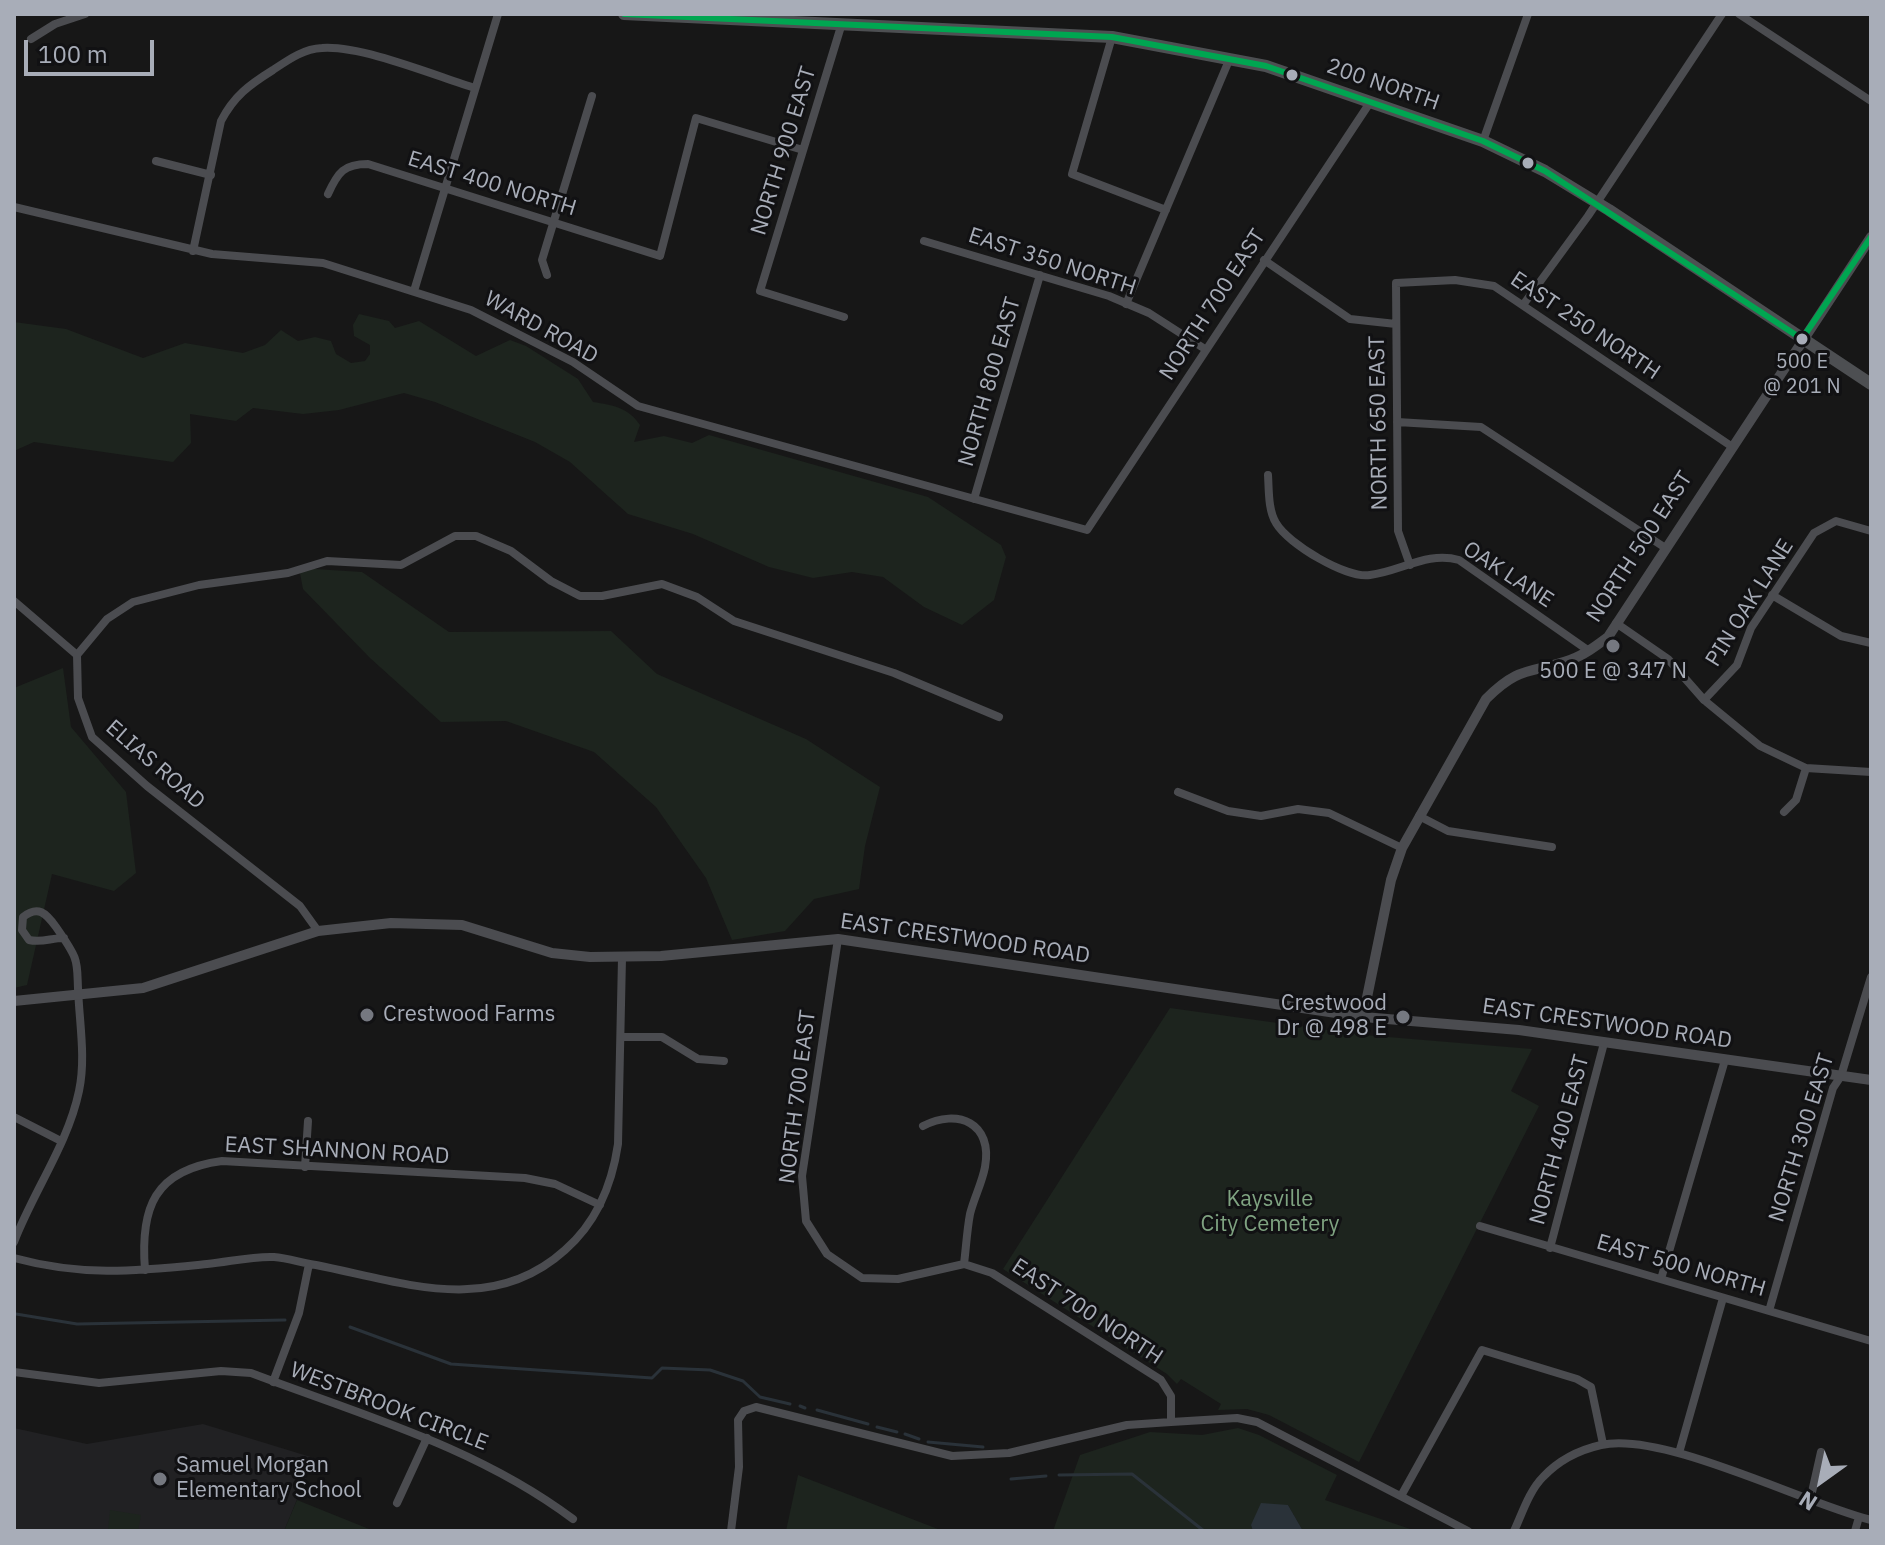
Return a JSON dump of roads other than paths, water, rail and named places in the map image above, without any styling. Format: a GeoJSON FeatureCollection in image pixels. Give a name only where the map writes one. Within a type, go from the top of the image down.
{"type":"FeatureCollection","features":[{"type":"Feature","properties":{"kind":"main road","name":"200 NORTH"},"geometry":{"type":"LineString","coordinates":[[624,14],[1112,37],[1230,58],[1371,100],[1483,141],[1597,202],[1871,384]]}},
{"type":"Feature","properties":{"kind":"street"},"geometry":{"type":"LineString","coordinates":[[31,39],[55,24],[85,14]]}},
{"type":"Feature","properties":{"kind":"street"},"geometry":{"type":"LineString","coordinates":[[414,291],[498,14]]}},
{"type":"Feature","properties":{"kind":"street"},"geometry":{"type":"LineString","coordinates":[[1483,141],[1528,14]]}},
{"type":"Feature","properties":{"kind":"street"},"geometry":{"type":"LineString","coordinates":[[1523,305],[1597,202],[1722,14]]}},
{"type":"Feature","properties":{"kind":"street"},"geometry":{"type":"LineString","coordinates":[[1739,14],[1871,101]]}},
{"type":"Feature","properties":{"kind":"street","name":"NORTH 900 EAST"},"geometry":{"type":"LineString","coordinates":[[842,23],[760,291],[844,317]]}},
{"type":"Feature","properties":{"kind":"street"},"geometry":{"type":"LineString","coordinates":[[1112,37],[1072,174],[1166,210]]}},
{"type":"Feature","properties":{"kind":"street"},"geometry":{"type":"LineString","coordinates":[[193,251],[221,121],[231,102],[247,86],[302,52],[322,48],[349,50],[475,88]]}},
{"type":"Feature","properties":{"kind":"street"},"geometry":{"type":"LineString","coordinates":[[1126,304],[1230,58]]}},
{"type":"Feature","properties":{"kind":"street"},"geometry":{"type":"LineString","coordinates":[[547,275],[542,260],[592,96]]}},
{"type":"Feature","properties":{"kind":"street","name":"NORTH 700 EAST"},"geometry":{"type":"LineString","coordinates":[[1087,530],[1371,100]]}},
{"type":"Feature","properties":{"kind":"street","name":"EAST 400 NORTH"},"geometry":{"type":"LineString","coordinates":[[328,194],[337,174],[349,164],[368,164],[660,256],[696,118],[803,150]]}},
{"type":"Feature","properties":{"kind":"street"},"geometry":{"type":"LineString","coordinates":[[156,161],[211,175]]}},
{"type":"Feature","properties":{"kind":"street","name":"WARD ROAD"},"geometry":{"type":"LineString","coordinates":[[14,207],[193,251],[323,263],[471,310],[548,349],[638,406],[1087,530]]}},
{"type":"Feature","properties":{"kind":"street","name":"NORTH 500 EAST"},"geometry":{"type":"LineString","coordinates":[[1363,1017],[1391,880],[1402,848],[1486,699],[1506,679],[1526,669],[1570,660],[1608,637],[1664,547],[1871,237]]}},
{"type":"Feature","properties":{"kind":"street","name":"EAST 350 NORTH"},"geometry":{"type":"LineString","coordinates":[[924,241],[1126,304],[1149,313],[1205,349]]}},
{"type":"Feature","properties":{"kind":"street","name":"NORTH 650 EAST"},"geometry":{"type":"LineString","coordinates":[[1264,260],[1350,319],[1396,324],[1398,531],[1410,565]]}},
{"type":"Feature","properties":{"kind":"street","name":"NORTH 800 EAST"},"geometry":{"type":"LineString","coordinates":[[974,499],[1040,275]]}},
{"type":"Feature","properties":{"kind":"street","name":"EAST 250 NORTH"},"geometry":{"type":"LineString","coordinates":[[1396,324],[1396,283],[1455,280],[1494,286],[1731,446]]}},
{"type":"Feature","properties":{"kind":"street"},"geometry":{"type":"LineString","coordinates":[[1397,422],[1481,427],[1664,547]]}},
{"type":"Feature","properties":{"kind":"street","name":"OAK LANE"},"geometry":{"type":"LineString","coordinates":[[1268,475],[1275,523],[1290,538],[1348,574],[1366,576],[1442,555],[1459,560],[1589,651]]}},
{"type":"Feature","properties":{"kind":"street","name":"PIN OAK LANE"},"geometry":{"type":"LineString","coordinates":[[1704,700],[1737,665],[1751,628],[1814,533],[1825,524],[1848,522],[1871,531]]}},
{"type":"Feature","properties":{"kind":"street"},"geometry":{"type":"LineString","coordinates":[[14,601],[77,655],[107,619],[133,602],[199,585],[288,573],[327,561],[401,565],[455,536],[476,536],[511,551],[551,581],[580,596],[602,596],[632,587],[662,584],[697,597],[734,621],[894,673],[999,717]]}},
{"type":"Feature","properties":{"kind":"street"},"geometry":{"type":"LineString","coordinates":[[1772,595],[1841,636],[1871,643]]}},
{"type":"Feature","properties":{"kind":"street"},"geometry":{"type":"LineString","coordinates":[[1616,623],[1668,659],[1704,700],[1760,746],[1806,768],[1871,772]]}},
{"type":"Feature","properties":{"kind":"street","name":"ELIAS ROAD"},"geometry":{"type":"LineString","coordinates":[[77,655],[78,698],[92,737],[147,786],[300,906],[318,931]]}},
{"type":"Feature","properties":{"kind":"street"},"geometry":{"type":"LineString","coordinates":[[1784,812],[1796,800],[1806,768]]}},
{"type":"Feature","properties":{"kind":"street"},"geometry":{"type":"LineString","coordinates":[[1178,792],[1228,811],[1261,816],[1298,809],[1329,813],[1402,848]]}},
{"type":"Feature","properties":{"kind":"street"},"geometry":{"type":"LineString","coordinates":[[1419,816],[1448,831],[1552,847]]}},
{"type":"Feature","properties":{"kind":"street"},"geometry":{"type":"LineString","coordinates":[[14,1242],[61,1141],[79,1091],[82,1050],[78,997],[80,967],[64,938],[49,916],[40,910],[31,910],[23,917],[22,930],[29,940],[42,943],[52,938],[64,938]]}},
{"type":"Feature","properties":{"kind":"street","name":"EAST CRESTWOOD ROAD"},"geometry":{"type":"LineString","coordinates":[[14,1001],[78,997],[172,980],[318,931],[391,923],[462,925],[552,953],[622,958],[838,939],[1363,1017],[1519,1030],[1871,1080]]}},
{"type":"Feature","properties":{"kind":"street","name":"NORTH 700 EAST"},"geometry":{"type":"LineString","coordinates":[[838,939],[802,1176],[806,1221],[827,1254],[862,1278],[898,1279],[964,1264]]}},
{"type":"Feature","properties":{"kind":"street"},"geometry":{"type":"LineString","coordinates":[[14,1258],[81,1272],[145,1270],[274,1257],[439,1289],[471,1291],[525,1279],[580,1237],[600,1205],[614,1172],[618,1144],[622,958]]}},
{"type":"Feature","properties":{"kind":"street","name":"NORTH 300 EAST"},"geometry":{"type":"LineString","coordinates":[[1769,1311],[1833,1088],[1841,1076],[1871,977]]}},
{"type":"Feature","properties":{"kind":"street"},"geometry":{"type":"LineString","coordinates":[[621,1037],[662,1037],[698,1059],[724,1061]]}},
{"type":"Feature","properties":{"kind":"street","name":"NORTH 400 EAST"},"geometry":{"type":"LineString","coordinates":[[1550,1248],[1604,1043]]}},
{"type":"Feature","properties":{"kind":"street"},"geometry":{"type":"LineString","coordinates":[[1661,1279],[1725,1060]]}},
{"type":"Feature","properties":{"kind":"street"},"geometry":{"type":"LineString","coordinates":[[923,1126],[939,1118],[956,1116],[970,1123],[982,1136],[986,1150],[985,1167],[970,1216],[964,1264]]}},
{"type":"Feature","properties":{"kind":"street"},"geometry":{"type":"LineString","coordinates":[[14,1117],[61,1141]]}},
{"type":"Feature","properties":{"kind":"street"},"geometry":{"type":"LineString","coordinates":[[305,1167],[308,1121]]}},
{"type":"Feature","properties":{"kind":"street","name":"EAST SHANNON ROAD"},"geometry":{"type":"LineString","coordinates":[[145,1270],[142,1233],[148,1209],[160,1188],[177,1173],[196,1164],[222,1161],[525,1178],[555,1184],[600,1205]]}},
{"type":"Feature","properties":{"kind":"street","name":"EAST 500 NORTH"},"geometry":{"type":"LineString","coordinates":[[1480,1226],[1871,1341]]}},
{"type":"Feature","properties":{"kind":"street"},"geometry":{"type":"LineString","coordinates":[[273,1382],[287,1354],[309,1264]]}},
{"type":"Feature","properties":{"kind":"street","name":"EAST 700 NORTH"},"geometry":{"type":"LineString","coordinates":[[964,1264],[992,1273],[1161,1380],[1171,1396],[1171,1422]]}},
{"type":"Feature","properties":{"kind":"street"},"geometry":{"type":"LineString","coordinates":[[1679,1453],[1723,1298]]}},
{"type":"Feature","properties":{"kind":"street"},"geometry":{"type":"LineString","coordinates":[[1401,1496],[1482,1350],[1577,1379],[1591,1387],[1603,1444]]}},
{"type":"Feature","properties":{"kind":"street","name":"WESTBROOK CIRCLE"},"geometry":{"type":"LineString","coordinates":[[14,1372],[99,1383],[221,1371],[251,1373],[476,1458],[519,1481],[573,1519]]}},
{"type":"Feature","properties":{"kind":"street"},"geometry":{"type":"LineString","coordinates":[[731,1531],[739,1467],[738,1420],[744,1411],[756,1407],[952,1456],[978,1457],[1127,1425],[1237,1418],[1257,1422],[1468,1531]]}},
{"type":"Feature","properties":{"kind":"street"},"geometry":{"type":"LineString","coordinates":[[397,1503],[427,1438]]}},
{"type":"Feature","properties":{"kind":"street"},"geometry":{"type":"LineString","coordinates":[[1514,1531],[1541,1478],[1570,1455],[1603,1444],[1627,1444],[1679,1453],[1871,1520]]}},
{"type":"Feature","properties":{"kind":"street"},"geometry":{"type":"LineString","coordinates":[[1810,1501],[1821,1452]]}},
{"type":"Feature","properties":{"kind":"street"},"geometry":{"type":"LineString","coordinates":[[1855,1531],[1859,1517]]}},
{"type":"Feature","properties":{"kind":"waterway"},"geometry":{"type":"LineString","coordinates":[[16,1314],[77,1324],[285,1320]]}},
{"type":"Feature","properties":{"kind":"waterway"},"geometry":{"type":"LineString","coordinates":[[350,1327],[451,1364],[652,1378],[662,1368],[710,1370],[743,1381],[760,1397],[790,1404]]}},
{"type":"Feature","properties":{"kind":"waterway"},"geometry":{"type":"LineString","coordinates":[[800,1406],[805,1408]]}},
{"type":"Feature","properties":{"kind":"waterway"},"geometry":{"type":"LineString","coordinates":[[817,1410],[868,1424]]}},
{"type":"Feature","properties":{"kind":"waterway"},"geometry":{"type":"LineString","coordinates":[[877,1427],[897,1432]]}},
{"type":"Feature","properties":{"kind":"waterway"},"geometry":{"type":"LineString","coordinates":[[905,1434],[919,1439]]}},
{"type":"Feature","properties":{"kind":"waterway"},"geometry":{"type":"LineString","coordinates":[[928,1442],[983,1447]]}},
{"type":"Feature","properties":{"kind":"waterway"},"geometry":{"type":"LineString","coordinates":[[1059,1475],[1132,1474],[1204,1531]]}},
{"type":"Feature","properties":{"kind":"waterway"},"geometry":{"type":"LineString","coordinates":[[1011,1479],[1046,1476]]}},
{"type":"Feature","properties":{"kind":"place","name":"500 E @ 201 N"},"geometry":{"type":"Point","coordinates":[1802,339]}},
{"type":"Feature","properties":{"kind":"place","name":"500 E @ 347 N"},"geometry":{"type":"Point","coordinates":[1613,646]}},
{"type":"Feature","properties":{"kind":"place","name":"Crestwood Farms"},"geometry":{"type":"Point","coordinates":[367,1015]}},
{"type":"Feature","properties":{"kind":"place","name":"Crestwood Dr @ 498 E"},"geometry":{"type":"Point","coordinates":[1403,1017]}},
{"type":"Feature","properties":{"kind":"place","name":"Samuel Morgan Elementary School"},"geometry":{"type":"Point","coordinates":[160,1479]}},
{"type":"Feature","properties":{"kind":"park label","name":"Kaysville City Cemetery"},"geometry":{"type":"Point","coordinates":[1270,1212]}}]}
